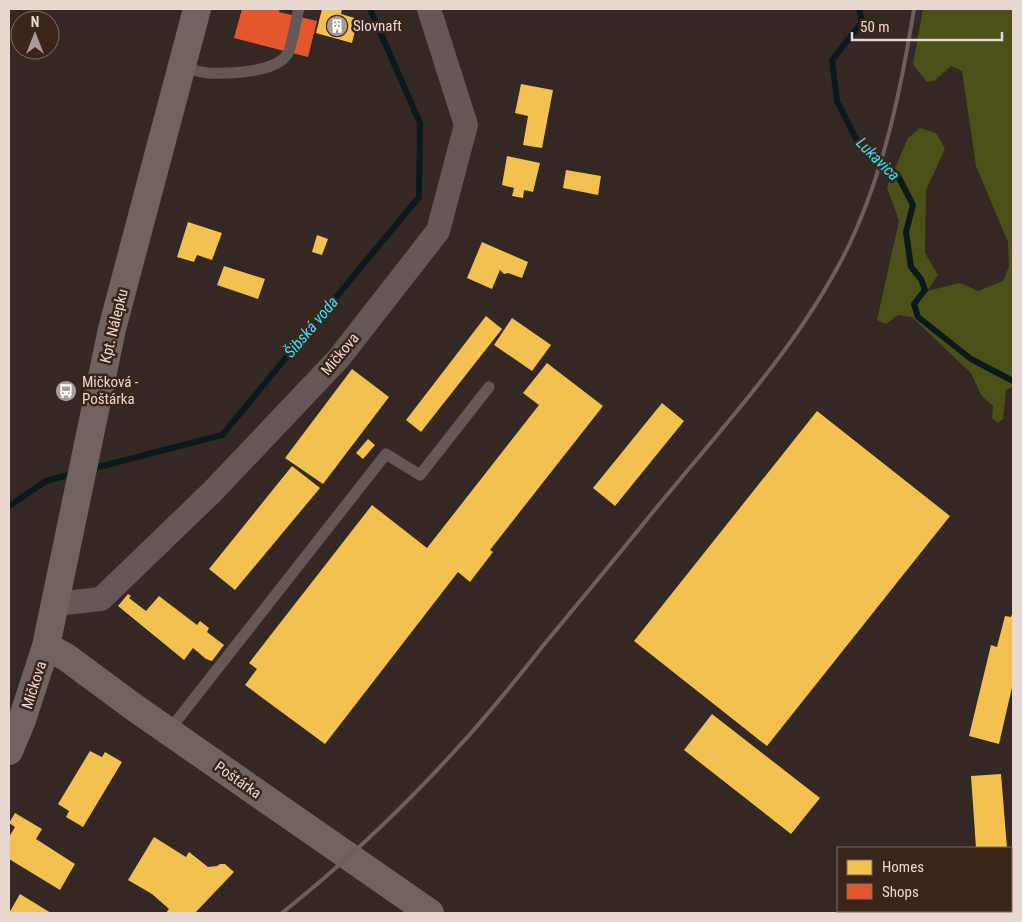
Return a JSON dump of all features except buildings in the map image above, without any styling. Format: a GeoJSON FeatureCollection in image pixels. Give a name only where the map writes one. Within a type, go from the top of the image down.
{"type":"FeatureCollection","features":[{"type":"Feature","properties":{"kind":"main road","name":"Kpt. Nálepku"},"geometry":{"type":"LineString","coordinates":[[46,646],[112,330],[197,9]]}},
{"type":"Feature","properties":{"kind":"main road","name":"Poštárka"},"geometry":{"type":"LineString","coordinates":[[46,646],[66,657],[167,730],[430,913]]}},
{"type":"Feature","properties":{"kind":"main road","name":"Mičkova"},"geometry":{"type":"LineString","coordinates":[[9,751],[22,720],[46,646]]}},
{"type":"Feature","properties":{"kind":"street","name":"Mičkova"},"geometry":{"type":"LineString","coordinates":[[55,604],[100,599],[212,492],[339,358],[438,231],[466,125],[428,9]]}},
{"type":"Feature","properties":{"kind":"lane"},"geometry":{"type":"LineString","coordinates":[[182,68],[230,73],[262,69],[277,63],[288,54],[299,9]]}},
{"type":"Feature","properties":{"kind":"lane"},"geometry":{"type":"LineString","coordinates":[[167,730],[178,720],[386,454],[420,475],[489,387]]}},
{"type":"Feature","properties":{"kind":"green space"},"geometry":{"type":"Polygon","coordinates":[[[923,9],[1013,9],[1013,387],[1006,390],[1003,419],[998,423],[992,418],[993,406],[981,395],[971,373],[912,317],[898,315],[886,324],[877,320],[899,221],[887,187],[908,138],[920,128],[936,133],[945,149],[926,190],[925,253],[938,275],[927,291],[960,283],[978,291],[1003,281],[1009,267],[1008,242],[976,166],[962,71],[951,66],[934,81],[927,82],[913,64],[923,9]]]}},
{"type":"Feature","properties":{"kind":"waterway","name":"Šibská voda"},"geometry":{"type":"LineString","coordinates":[[91,469],[222,435],[419,197],[420,123],[370,9]]}},
{"type":"Feature","properties":{"kind":"waterway","name":"Lukavica"},"geometry":{"type":"LineString","coordinates":[[859,9],[862,22],[832,60],[837,101],[856,139],[897,174],[913,205],[906,232],[911,267],[921,279],[925,290],[914,304],[918,317],[971,359],[1013,381]]}},
{"type":"Feature","properties":{"kind":"waterway","name":"Šibská voda"},"geometry":{"type":"LineString","coordinates":[[9,506],[46,481],[76,473]]}},
{"type":"Feature","properties":{"kind":"railway"},"geometry":{"type":"LineString","coordinates":[[282,913],[348,857],[390,817],[475,729],[762,380],[810,314],[850,243],[873,186],[897,98],[914,9]]}},
{"type":"Feature","properties":{"kind":"place","name":"Slovnaft"},"geometry":{"type":"Point","coordinates":[337,26]}},
{"type":"Feature","properties":{"kind":"place","name":"Mičková - Poštárka"},"geometry":{"type":"Point","coordinates":[66,391]}}]}
